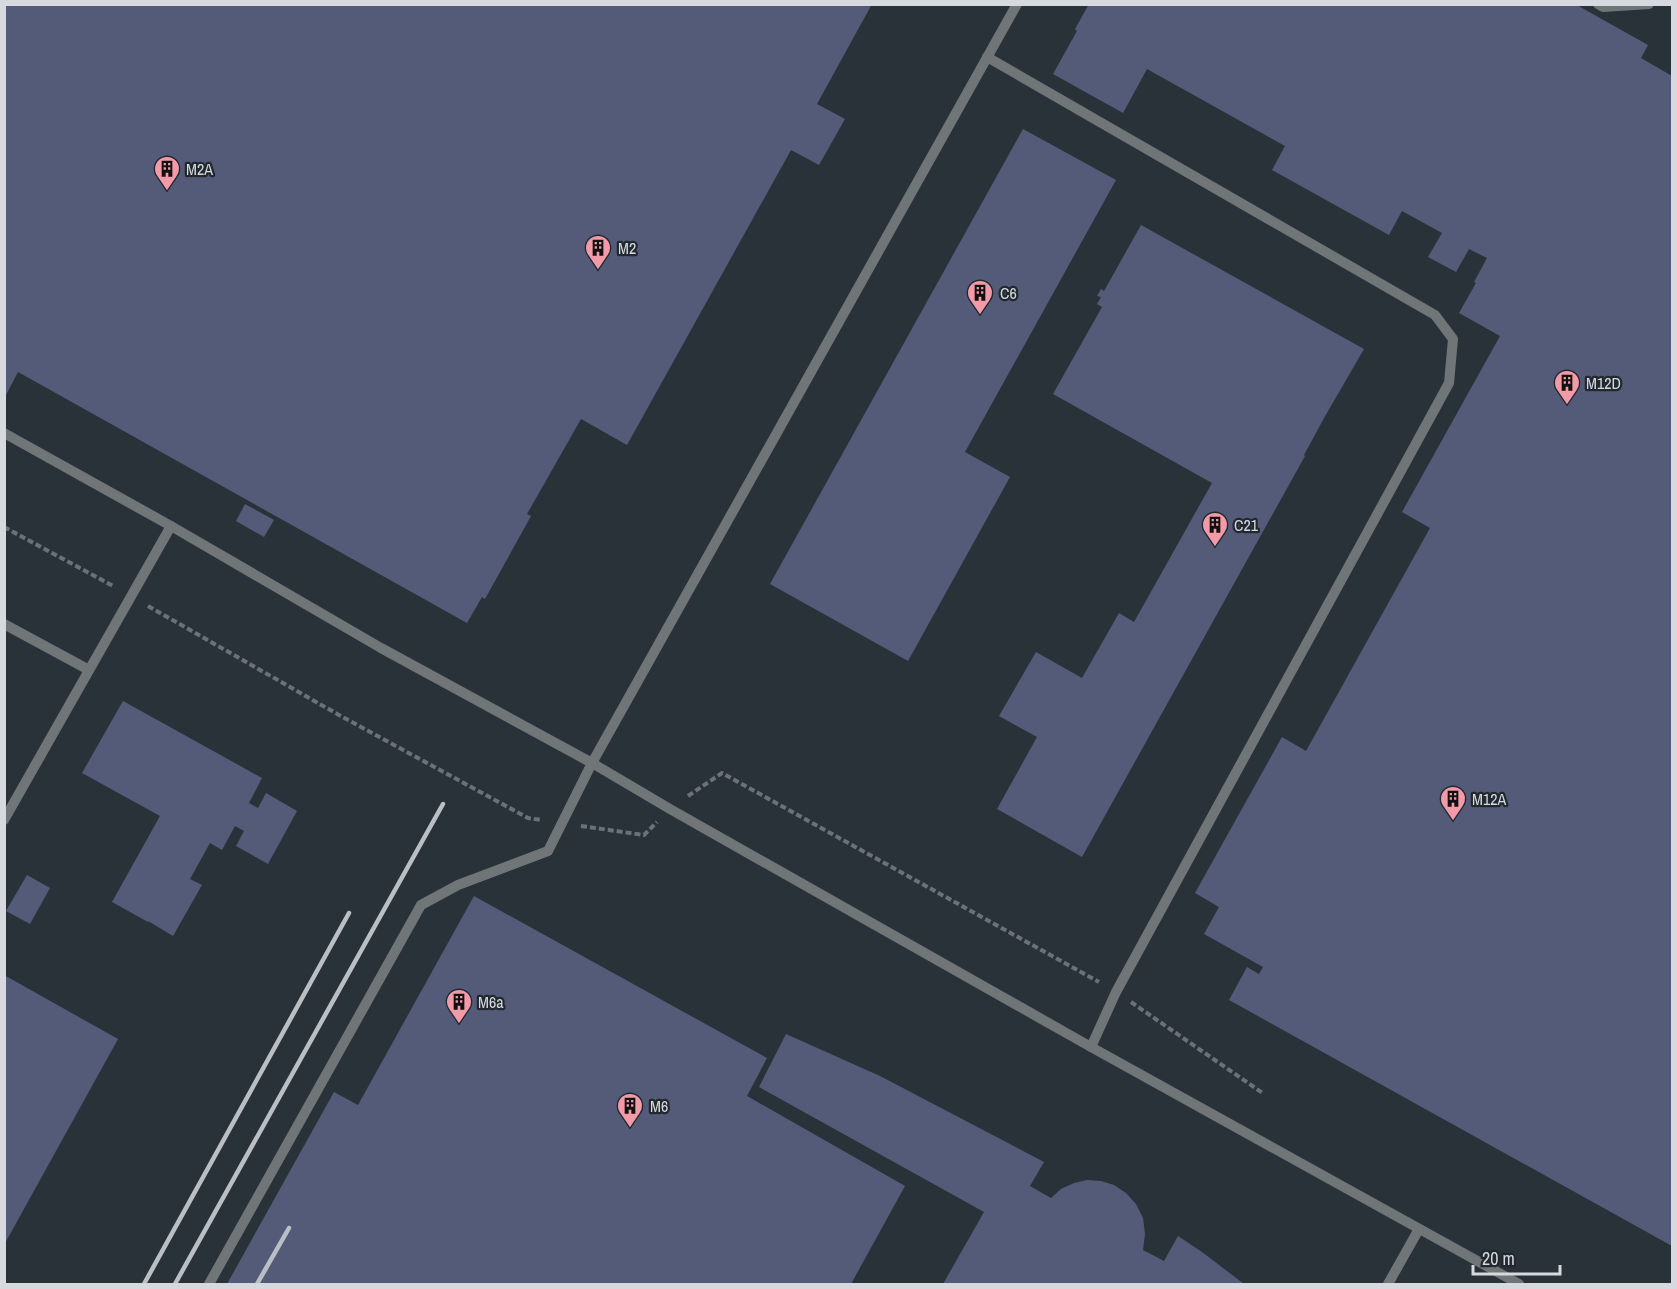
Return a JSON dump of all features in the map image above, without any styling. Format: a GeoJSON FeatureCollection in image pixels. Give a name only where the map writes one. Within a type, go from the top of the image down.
{"type":"FeatureCollection","features":[{"type":"Feature","properties":{"kind":"lane"},"geometry":{"type":"LineString","coordinates":[[209,1284],[421,905],[458,885],[548,851],[592,763],[1017,4]]}},
{"type":"Feature","properties":{"kind":"lane"},"geometry":{"type":"LineString","coordinates":[[1598,4],[1603,7],[1649,4]]}},
{"type":"Feature","properties":{"kind":"lane"},"geometry":{"type":"LineString","coordinates":[[987,57],[1436,315],[1453,339],[1449,383],[1116,992],[1091,1047]]}},
{"type":"Feature","properties":{"kind":"lane"},"geometry":{"type":"LineString","coordinates":[[4,433],[171,526],[381,648],[592,763],[1091,1047],[1516,1284]]}},
{"type":"Feature","properties":{"kind":"lane"},"geometry":{"type":"LineString","coordinates":[[4,820],[171,526]]}},
{"type":"Feature","properties":{"kind":"lane"},"geometry":{"type":"LineString","coordinates":[[4,624],[89,670]]}},
{"type":"Feature","properties":{"kind":"lane"},"geometry":{"type":"LineString","coordinates":[[1388,1284],[1419,1229]]}},
{"type":"Feature","properties":{"kind":"building"},"geometry":{"type":"Polygon","coordinates":[[[4,4],[872,4],[817,104],[845,119],[819,165],[791,150],[627,445],[581,419],[527,514],[531,516],[485,599],[482,597],[467,623],[18,372],[6,395],[4,394],[4,4]]]}},
{"type":"Feature","properties":{"kind":"building"},"geometry":{"type":"Polygon","coordinates":[[[1089,4],[1575,4],[1648,45],[1641,58],[1672,76],[1672,1246],[1229,1000],[1247,967],[1259,974],[1263,967],[1204,934],[1219,907],[1195,893],[1282,737],[1306,751],[1430,528],[1402,512],[1500,336],[1459,313],[1487,258],[1469,249],[1456,272],[1428,257],[1442,233],[1402,211],[1389,235],[1272,170],[1285,146],[1147,69],[1123,113],[1053,74],[1089,4]]]}},
{"type":"Feature","properties":{"kind":"building","name":"C6"},"geometry":{"type":"Polygon","coordinates":[[[1023,129],[1116,180],[965,452],[1010,477],[908,661],[770,584],[1023,129]]]}},
{"type":"Feature","properties":{"kind":"building","name":"C21"},"geometry":{"type":"Polygon","coordinates":[[[1141,225],[1364,349],[1082,857],[997,809],[1037,737],[999,716],[1036,652],[1082,678],[1119,613],[1134,622],[1212,483],[1053,394],[1102,307],[1097,304],[1101,297],[1097,296],[1101,289],[1104,291],[1141,225]]]}},
{"type":"Feature","properties":{"kind":"building"},"geometry":{"type":"Polygon","coordinates":[[[245,504],[274,520],[264,537],[236,521],[245,504]]]}},
{"type":"Feature","properties":{"kind":"building"},"geometry":{"type":"Polygon","coordinates":[[[123,701],[262,778],[249,803],[258,808],[266,793],[297,811],[268,864],[236,846],[244,831],[235,826],[222,850],[210,843],[190,879],[202,885],[173,936],[112,902],[160,816],[82,773],[123,701]]]}},
{"type":"Feature","properties":{"kind":"building"},"geometry":{"type":"Polygon","coordinates":[[[27,875],[50,888],[30,924],[6,911],[27,875]]]}},
{"type":"Feature","properties":{"kind":"building","name":"M6"},"geometry":{"type":"Polygon","coordinates":[[[474,896],[767,1058],[747,1096],[905,1186],[851,1284],[227,1284],[334,1092],[358,1105],[474,896]]]}},
{"type":"Feature","properties":{"kind":"building"},"geometry":{"type":"Polygon","coordinates":[[[4,975],[118,1039],[4,1245],[4,975]]]}},
{"type":"Feature","properties":{"kind":"building"},"geometry":{"type":"Polygon","coordinates":[[[786,1034],[880,1076],[1044,1162],[1030,1186],[1051,1198],[1061,1189],[1087,1180],[1114,1185],[1136,1204],[1143,1218],[1145,1234],[1143,1250],[1164,1261],[1178,1236],[1244,1284],[943,1284],[984,1212],[759,1087],[786,1034]]]}},
{"type":"Feature","properties":{"kind":"railway"},"geometry":{"type":"LineString","coordinates":[[175,1284],[443,804]]}},
{"type":"Feature","properties":{"kind":"railway"},"geometry":{"type":"LineString","coordinates":[[144,1284],[349,913]]}},
{"type":"Feature","properties":{"kind":"railway"},"geometry":{"type":"LineString","coordinates":[[257,1284],[289,1228]]}},
{"type":"Feature","properties":{"kind":"place","name":"M2A"},"geometry":{"type":"Point","coordinates":[167,192]}},
{"type":"Feature","properties":{"kind":"place","name":"M2"},"geometry":{"type":"Point","coordinates":[598,271]}},
{"type":"Feature","properties":{"kind":"place","name":"C6"},"geometry":{"type":"Point","coordinates":[980,316]}},
{"type":"Feature","properties":{"kind":"place","name":"M12D"},"geometry":{"type":"Point","coordinates":[1567,406]}},
{"type":"Feature","properties":{"kind":"place","name":"C21"},"geometry":{"type":"Point","coordinates":[1215,548]}},
{"type":"Feature","properties":{"kind":"place","name":"M12A"},"geometry":{"type":"Point","coordinates":[1453,822]}},
{"type":"Feature","properties":{"kind":"place","name":"M6a"},"geometry":{"type":"Point","coordinates":[459,1025]}},
{"type":"Feature","properties":{"kind":"place","name":"M6"},"geometry":{"type":"Point","coordinates":[630,1129]}}]}
